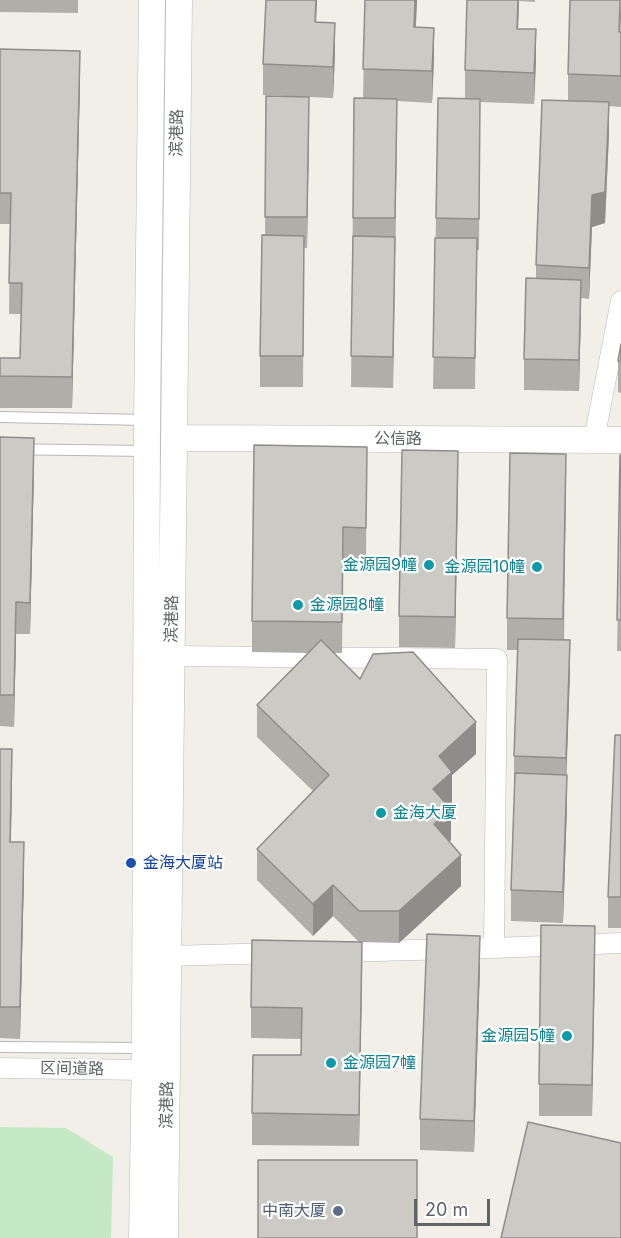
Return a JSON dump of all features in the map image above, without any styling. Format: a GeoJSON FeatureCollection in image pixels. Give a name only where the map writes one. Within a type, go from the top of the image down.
{"type":"FeatureCollection","features":[{"type":"Feature","properties":{"kind":"street","name":"滨港路"},"geometry":{"type":"LineString","coordinates":[[142,1238],[152,0]]}},
{"type":"Feature","properties":{"kind":"street","name":"滨港路"},"geometry":{"type":"LineString","coordinates":[[165,1238],[179,0]]}},
{"type":"Feature","properties":{"kind":"street"},"geometry":{"type":"LineString","coordinates":[[594,440],[621,301]]}},
{"type":"Feature","properties":{"kind":"street","name":"公信路"},"geometry":{"type":"LineString","coordinates":[[174,438],[621,440]]}},
{"type":"Feature","properties":{"kind":"street"},"geometry":{"type":"LineString","coordinates":[[172,656],[497,659],[494,948]]}},
{"type":"Feature","properties":{"kind":"street"},"geometry":{"type":"LineString","coordinates":[[317,952],[621,943]]}},
{"type":"Feature","properties":{"kind":"street"},"geometry":{"type":"LineString","coordinates":[[169,956],[294,953]]}},
{"type":"Feature","properties":{"kind":"street","name":"区间道路"},"geometry":{"type":"LineString","coordinates":[[0,1068],[145,1059]]}},
{"type":"Feature","properties":{"kind":"lane"},"geometry":{"type":"LineString","coordinates":[[0,417],[147,420]]}},
{"type":"Feature","properties":{"kind":"lane"},"geometry":{"type":"LineString","coordinates":[[0,449],[147,451]]}},
{"type":"Feature","properties":{"kind":"lane"},"geometry":{"type":"LineString","coordinates":[[0,1047],[145,1059]]}},
{"type":"Feature","properties":{"kind":"green space"},"geometry":{"type":"Polygon","coordinates":[[[0,1127],[66,1128],[113,1157],[111,1238],[0,1238],[0,1127]]]}},
{"type":"Feature","properties":{"kind":"building"},"geometry":{"type":"Polygon","coordinates":[[[266,0],[316,0],[315,22],[335,23],[333,67],[263,64],[266,0]]]}},
{"type":"Feature","properties":{"kind":"building"},"geometry":{"type":"Polygon","coordinates":[[[365,0],[415,0],[414,27],[434,28],[432,71],[363,69],[365,0]]]}},
{"type":"Feature","properties":{"kind":"building"},"geometry":{"type":"Polygon","coordinates":[[[467,0],[518,0],[517,29],[536,29],[534,73],[465,70],[467,0]]]}},
{"type":"Feature","properties":{"kind":"building"},"geometry":{"type":"Polygon","coordinates":[[[570,0],[620,0],[621,76],[568,74],[570,0]]]}},
{"type":"Feature","properties":{"kind":"building"},"geometry":{"type":"Polygon","coordinates":[[[0,49],[80,51],[72,377],[0,376],[0,358],[20,358],[22,283],[9,283],[11,193],[0,193],[0,49]]]}},
{"type":"Feature","properties":{"kind":"building"},"geometry":{"type":"Polygon","coordinates":[[[266,96],[309,97],[307,217],[265,217],[266,96]]]}},
{"type":"Feature","properties":{"kind":"building"},"geometry":{"type":"Polygon","coordinates":[[[354,98],[397,99],[395,218],[353,218],[354,98]]]}},
{"type":"Feature","properties":{"kind":"building"},"geometry":{"type":"Polygon","coordinates":[[[438,98],[480,99],[479,219],[436,218],[438,98]]]}},
{"type":"Feature","properties":{"kind":"building"},"geometry":{"type":"Polygon","coordinates":[[[542,100],[609,102],[605,192],[592,195],[589,268],[536,265],[542,100]]]}},
{"type":"Feature","properties":{"kind":"building"},"geometry":{"type":"Polygon","coordinates":[[[262,235],[304,236],[303,356],[260,356],[262,235]]]}},
{"type":"Feature","properties":{"kind":"building"},"geometry":{"type":"Polygon","coordinates":[[[353,236],[395,237],[393,357],[351,356],[353,236]]]}},
{"type":"Feature","properties":{"kind":"building"},"geometry":{"type":"Polygon","coordinates":[[[435,238],[477,238],[475,358],[433,357],[435,238]]]}},
{"type":"Feature","properties":{"kind":"building"},"geometry":{"type":"Polygon","coordinates":[[[526,278],[581,280],[579,360],[524,359],[526,278]]]}},
{"type":"Feature","properties":{"kind":"building"},"geometry":{"type":"Polygon","coordinates":[[[621,344],[621,361],[618,361],[621,344]]]}},
{"type":"Feature","properties":{"kind":"building"},"geometry":{"type":"Polygon","coordinates":[[[0,437],[34,438],[30,603],[16,602],[14,695],[0,695],[0,437]]]}},
{"type":"Feature","properties":{"kind":"building","name":"金源园8幢"},"geometry":{"type":"Polygon","coordinates":[[[254,445],[367,447],[366,528],[343,527],[342,622],[252,621],[254,445]]]}},
{"type":"Feature","properties":{"kind":"building","name":"金源园9幢"},"geometry":{"type":"Polygon","coordinates":[[[402,450],[458,451],[455,617],[399,616],[402,450]]]}},
{"type":"Feature","properties":{"kind":"building","name":"金源园10幢"},"geometry":{"type":"Polygon","coordinates":[[[510,453],[566,454],[563,619],[507,618],[510,453]]]}},
{"type":"Feature","properties":{"kind":"building"},"geometry":{"type":"Polygon","coordinates":[[[620,455],[621,620],[617,620],[620,455]]]}},
{"type":"Feature","properties":{"kind":"building"},"geometry":{"type":"Polygon","coordinates":[[[518,639],[570,640],[566,758],[514,756],[518,639]]]}},
{"type":"Feature","properties":{"kind":"building","name":"金海大厦"},"geometry":{"type":"Polygon","coordinates":[[[321,640],[360,679],[373,654],[413,652],[476,722],[439,756],[452,772],[433,789],[451,809],[434,824],[461,855],[399,911],[359,911],[333,885],[313,904],[257,849],[329,775],[257,705],[321,640]]]}},
{"type":"Feature","properties":{"kind":"building"},"geometry":{"type":"Polygon","coordinates":[[[615,735],[621,735],[621,897],[608,897],[615,735]]]}},
{"type":"Feature","properties":{"kind":"building"},"geometry":{"type":"Polygon","coordinates":[[[0,749],[12,749],[10,842],[24,842],[20,1007],[0,1007],[0,749]]]}},
{"type":"Feature","properties":{"kind":"building"},"geometry":{"type":"Polygon","coordinates":[[[515,773],[567,775],[563,892],[511,890],[515,773]]]}},
{"type":"Feature","properties":{"kind":"building","name":"金源园5幢"},"geometry":{"type":"Polygon","coordinates":[[[541,925],[595,926],[592,1085],[539,1084],[541,925]]]}},
{"type":"Feature","properties":{"kind":"building"},"geometry":{"type":"Polygon","coordinates":[[[427,934],[480,936],[474,1121],[420,1119],[427,934]]]}},
{"type":"Feature","properties":{"kind":"building","name":"金源园7幢"},"geometry":{"type":"Polygon","coordinates":[[[252,940],[362,942],[359,1115],[252,1113],[253,1055],[301,1055],[302,1008],[251,1007],[252,940]]]}},
{"type":"Feature","properties":{"kind":"building"},"geometry":{"type":"Polygon","coordinates":[[[528,1122],[621,1143],[621,1238],[501,1238],[528,1122]]]}},
{"type":"Feature","properties":{"kind":"building","name":"中南大厦"},"geometry":{"type":"Polygon","coordinates":[[[258,1160],[417,1160],[417,1238],[258,1238],[258,1160]]]}},
{"type":"Feature","properties":{"kind":"place","name":"金源园9幢"},"geometry":{"type":"Point","coordinates":[429,565]}},
{"type":"Feature","properties":{"kind":"place","name":"金源园10幢"},"geometry":{"type":"Point","coordinates":[537,567]}},
{"type":"Feature","properties":{"kind":"place","name":"金源园8幢"},"geometry":{"type":"Point","coordinates":[298,605]}},
{"type":"Feature","properties":{"kind":"place","name":"金海大厦"},"geometry":{"type":"Point","coordinates":[381,813]}},
{"type":"Feature","properties":{"kind":"place","name":"金海大厦站"},"geometry":{"type":"Point","coordinates":[131,863]}},
{"type":"Feature","properties":{"kind":"place","name":"金源园5幢"},"geometry":{"type":"Point","coordinates":[567,1036]}},
{"type":"Feature","properties":{"kind":"place","name":"金源园7幢"},"geometry":{"type":"Point","coordinates":[331,1063]}},
{"type":"Feature","properties":{"kind":"place","name":"中南大厦"},"geometry":{"type":"Point","coordinates":[338,1211]}}]}
